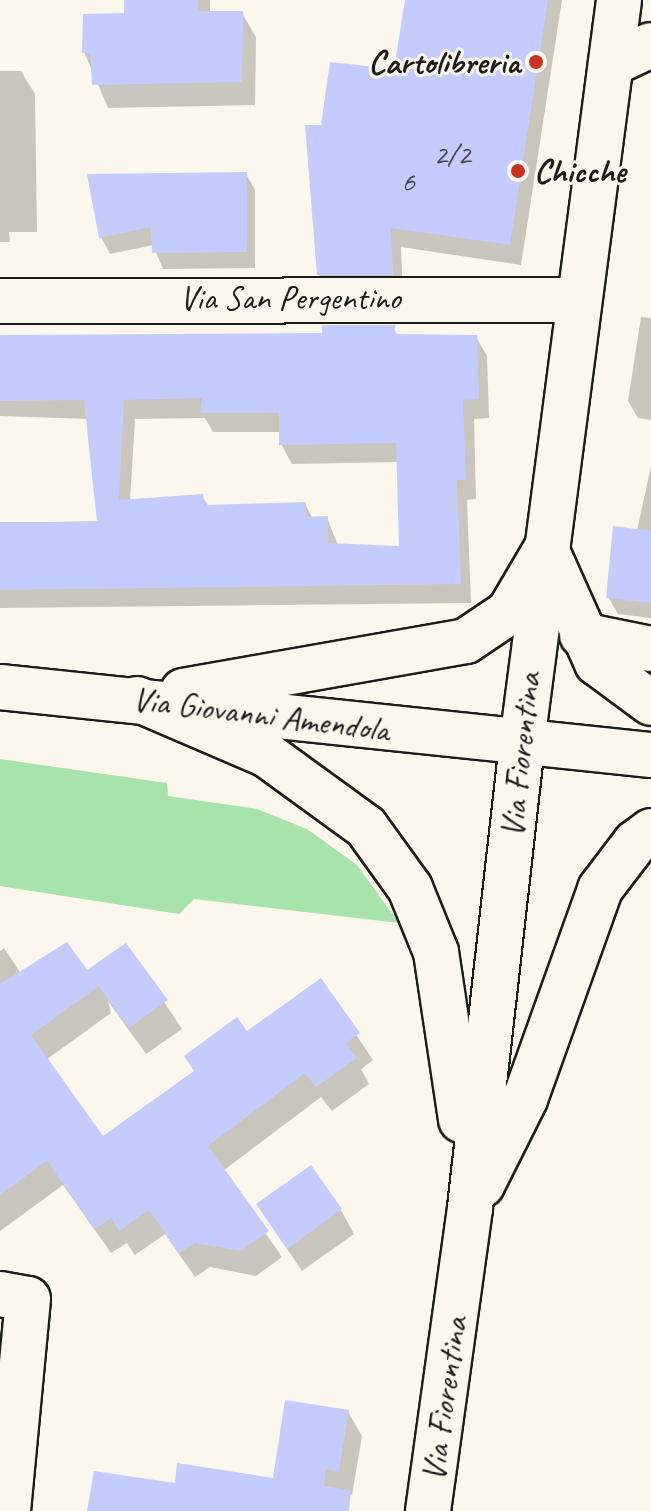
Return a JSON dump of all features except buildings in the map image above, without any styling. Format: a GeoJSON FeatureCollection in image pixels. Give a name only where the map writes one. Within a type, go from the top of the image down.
{"type":"FeatureCollection","features":[{"type":"Feature","properties":{"kind":"main road","name":"Via Fiorentina"},"geometry":{"type":"LineString","coordinates":[[428,1511],[470,1208],[522,742],[619,0]]}},
{"type":"Feature","properties":{"kind":"main road"},"geometry":{"type":"LineString","coordinates":[[611,64],[651,45]]}},
{"type":"Feature","properties":{"kind":"main road","name":"Via San Pergentino"},"geometry":{"type":"LineString","coordinates":[[0,301],[579,300]]}},
{"type":"Feature","properties":{"kind":"main road"},"geometry":{"type":"LineString","coordinates":[[546,549],[595,640],[597,663],[651,703]]}},
{"type":"Feature","properties":{"kind":"main road"},"geometry":{"type":"LineString","coordinates":[[137,699],[466,641],[509,612],[546,549]]}},
{"type":"Feature","properties":{"kind":"main road"},"geometry":{"type":"LineString","coordinates":[[595,640],[651,649]]}},
{"type":"Feature","properties":{"kind":"main road","name":"Via Giovanni Amendola"},"geometry":{"type":"LineString","coordinates":[[0,687],[651,755]]}},
{"type":"Feature","properties":{"kind":"main road"},"geometry":{"type":"LineString","coordinates":[[137,699],[267,755],[366,827],[410,888],[436,952],[452,1037],[470,1208]]}},
{"type":"Feature","properties":{"kind":"main road"},"geometry":{"type":"LineString","coordinates":[[470,1208],[525,1099],[600,889],[635,843],[651,831]]}},
{"type":"Feature","properties":{"kind":"main road"},"geometry":{"type":"LineString","coordinates":[[0,1294],[28,1299],[8,1511]]}},
{"type":"Feature","properties":{"kind":"green space"},"geometry":{"type":"Polygon","coordinates":[[[0,759],[167,783],[168,796],[257,809],[307,829],[357,865],[399,923],[194,899],[179,914],[0,886],[0,759]]]}},
{"type":"Feature","properties":{"kind":"place","name":"Cartolibreria"},"geometry":{"type":"Point","coordinates":[536,62]}},
{"type":"Feature","properties":{"kind":"place","name":"Chicche"},"geometry":{"type":"Point","coordinates":[518,171]}}]}
